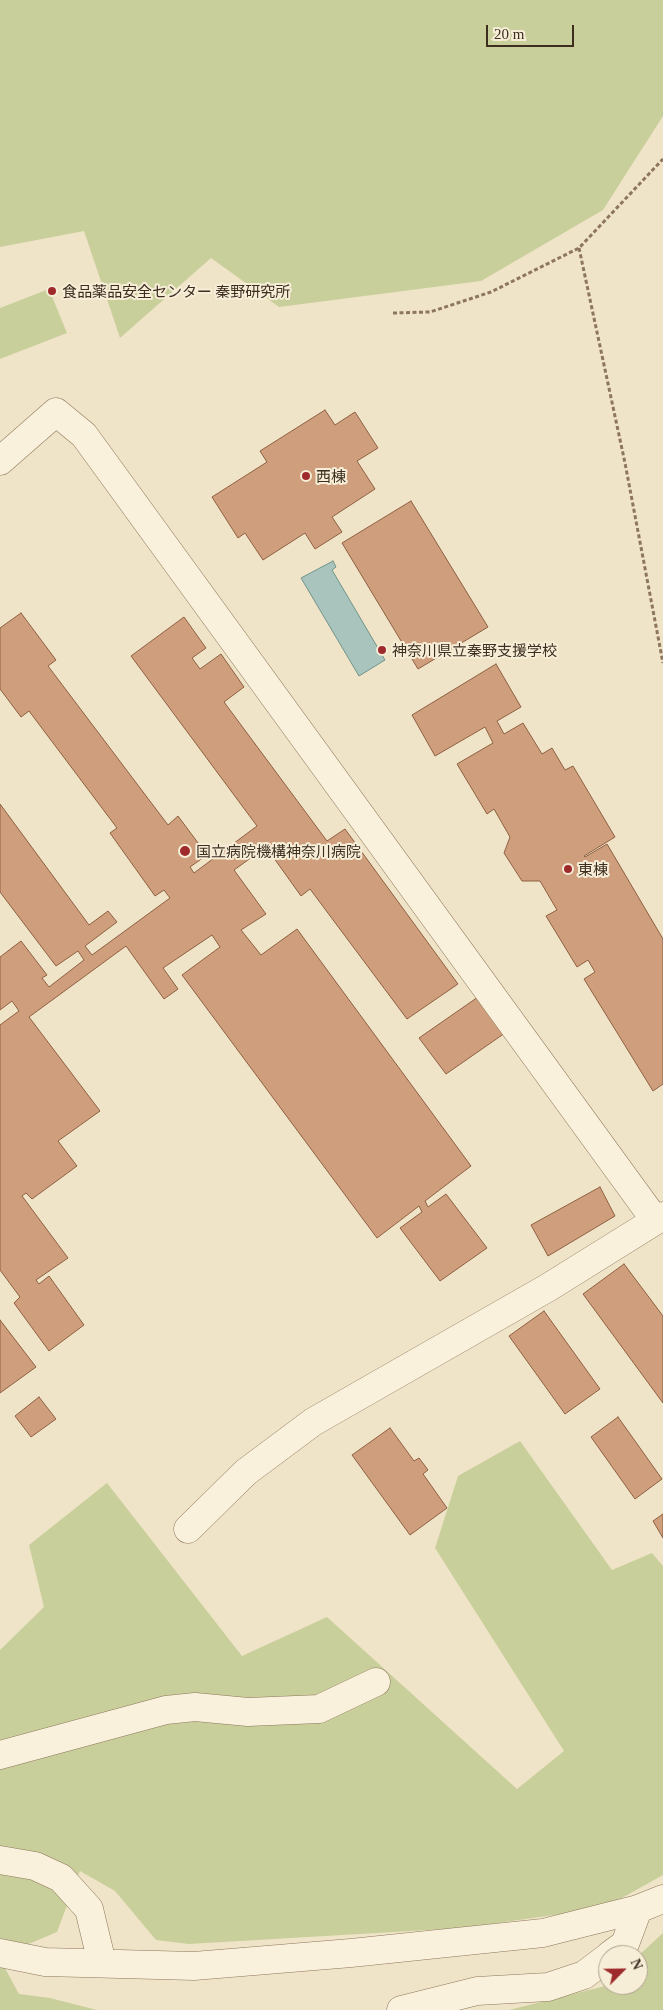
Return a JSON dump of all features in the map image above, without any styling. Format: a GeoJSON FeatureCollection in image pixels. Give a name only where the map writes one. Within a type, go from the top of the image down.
{"type":"FeatureCollection","features":[{"type":"Feature","properties":{"kind":"street"},"geometry":{"type":"LineString","coordinates":[[0,461],[56,412],[84,435],[659,1218],[550,1287],[313,1422],[246,1472],[188,1529]]}},
{"type":"Feature","properties":{"kind":"street"},"geometry":{"type":"LineString","coordinates":[[0,1755],[166,1710],[195,1707],[248,1712],[319,1709],[376,1682]]}},
{"type":"Feature","properties":{"kind":"street"},"geometry":{"type":"LineString","coordinates":[[0,1860],[35,1866],[60,1878],[89,1909],[102,1963]]}},
{"type":"Feature","properties":{"kind":"street"},"geometry":{"type":"LineString","coordinates":[[0,1953],[45,1962],[194,1966],[361,1952],[543,1933],[638,1910],[663,1899]]}},
{"type":"Feature","properties":{"kind":"street"},"geometry":{"type":"LineString","coordinates":[[624,1945],[638,1910]]}},
{"type":"Feature","properties":{"kind":"street"},"geometry":{"type":"LineString","coordinates":[[401,2010],[476,1991],[548,1987],[584,1975],[598,1964]]}},
{"type":"Feature","properties":{"kind":"path"},"geometry":{"type":"LineString","coordinates":[[393,313],[430,312],[492,292],[579,248],[663,159]]}},
{"type":"Feature","properties":{"kind":"path"},"geometry":{"type":"LineString","coordinates":[[579,248],[625,463],[663,663]]}},
{"type":"Feature","properties":{"kind":"green space"},"geometry":{"type":"Polygon","coordinates":[[[0,0],[663,0],[663,116],[603,210],[481,281],[279,307],[211,258],[120,338],[84,231],[0,247],[0,0]]]}},
{"type":"Feature","properties":{"kind":"green space"},"geometry":{"type":"Polygon","coordinates":[[[49,289],[67,333],[0,359],[0,308],[49,289]]]}},
{"type":"Feature","properties":{"kind":"green space"},"geometry":{"type":"Polygon","coordinates":[[[520,1441],[612,1570],[652,1553],[663,1566],[663,1875],[604,1908],[462,1928],[189,1944],[156,1940],[115,1891],[80,1871],[57,1932],[0,1956],[0,1650],[44,1607],[29,1545],[107,1483],[242,1656],[327,1617],[517,1789],[564,1751],[435,1548],[458,1476],[520,1441]]]}},
{"type":"Feature","properties":{"kind":"green space"},"geometry":{"type":"Polygon","coordinates":[[[663,1933],[663,2010],[509,2010],[598,1988],[598,1995],[648,1995],[648,1947],[663,1933]]]}},
{"type":"Feature","properties":{"kind":"green space"},"geometry":{"type":"Polygon","coordinates":[[[0,1959],[19,1994],[50,1998],[97,2010],[0,2010],[0,1959]]]}},
{"type":"Feature","properties":{"kind":"water"},"geometry":{"type":"Polygon","coordinates":[[[333,561],[336,567],[332,570],[385,660],[359,676],[301,578],[333,561]]]}},
{"type":"Feature","properties":{"kind":"building","name":"西棟"},"geometry":{"type":"Polygon","coordinates":[[[325,410],[335,425],[355,412],[378,448],[357,461],[375,489],[332,517],[342,532],[315,549],[305,533],[263,560],[245,533],[238,538],[212,497],[267,462],[260,451],[325,410]]]}},
{"type":"Feature","properties":{"kind":"building"},"geometry":{"type":"Polygon","coordinates":[[[411,501],[488,627],[418,669],[342,543],[411,501]]]}},
{"type":"Feature","properties":{"kind":"building"},"geometry":{"type":"Polygon","coordinates":[[[21,613],[56,660],[48,666],[168,825],[178,816],[207,855],[190,867],[194,873],[257,826],[131,656],[184,617],[206,648],[192,658],[200,669],[221,654],[244,687],[224,702],[327,841],[345,829],[458,984],[407,1019],[310,889],[301,896],[266,847],[234,870],[266,914],[241,930],[261,955],[297,929],[471,1166],[425,1201],[428,1207],[446,1194],[487,1248],[440,1281],[400,1228],[422,1212],[419,1206],[377,1238],[182,975],[220,947],[212,935],[163,968],[178,989],[164,999],[126,946],[29,1017],[100,1111],[58,1141],[77,1166],[32,1199],[26,1193],[22,1196],[68,1258],[36,1280],[39,1284],[49,1276],[84,1325],[49,1351],[14,1303],[20,1297],[0,1270],[0,1025],[19,1011],[12,1001],[0,1010],[0,957],[21,941],[47,975],[42,978],[49,987],[84,960],[78,951],[56,966],[0,892],[0,804],[89,925],[108,911],[117,922],[85,946],[92,955],[170,898],[164,890],[155,896],[110,833],[117,828],[29,711],[21,717],[0,689],[0,628],[21,613]]]}},
{"type":"Feature","properties":{"kind":"building","name":"東棟"},"geometry":{"type":"Polygon","coordinates":[[[496,664],[521,707],[497,721],[504,734],[523,723],[542,754],[552,748],[565,770],[573,766],[615,837],[584,856],[607,844],[663,939],[663,1084],[653,1091],[584,979],[595,972],[588,960],[577,967],[546,916],[557,910],[540,881],[522,881],[504,853],[510,837],[494,809],[487,814],[457,764],[493,743],[485,727],[435,756],[412,715],[496,664]]]}},
{"type":"Feature","properties":{"kind":"building"},"geometry":{"type":"Polygon","coordinates":[[[478,997],[505,1033],[446,1074],[419,1038],[478,997]]]}},
{"type":"Feature","properties":{"kind":"building"},"geometry":{"type":"Polygon","coordinates":[[[600,1187],[615,1216],[548,1256],[531,1225],[600,1187]]]}},
{"type":"Feature","properties":{"kind":"building"},"geometry":{"type":"Polygon","coordinates":[[[624,1264],[663,1316],[663,1403],[583,1294],[624,1264]]]}},
{"type":"Feature","properties":{"kind":"building"},"geometry":{"type":"Polygon","coordinates":[[[544,1311],[600,1389],[565,1414],[509,1336],[544,1311]]]}},
{"type":"Feature","properties":{"kind":"building"},"geometry":{"type":"Polygon","coordinates":[[[0,1320],[36,1367],[0,1393],[0,1320]]]}},
{"type":"Feature","properties":{"kind":"building"},"geometry":{"type":"Polygon","coordinates":[[[39,1397],[56,1419],[31,1437],[15,1416],[39,1397]]]}},
{"type":"Feature","properties":{"kind":"building"},"geometry":{"type":"Polygon","coordinates":[[[618,1417],[662,1479],[635,1499],[591,1437],[618,1417]]]}},
{"type":"Feature","properties":{"kind":"building"},"geometry":{"type":"Polygon","coordinates":[[[390,1428],[414,1461],[419,1458],[428,1470],[423,1474],[447,1508],[410,1535],[352,1455],[390,1428]]]}},
{"type":"Feature","properties":{"kind":"building"},"geometry":{"type":"Polygon","coordinates":[[[663,1514],[663,1538],[653,1521],[663,1514]]]}},
{"type":"Feature","properties":{"kind":"place","name":"食品薬品安全センター 秦野研究所"},"geometry":{"type":"Point","coordinates":[52,291]}},
{"type":"Feature","properties":{"kind":"place","name":"西棟"},"geometry":{"type":"Point","coordinates":[306,476]}},
{"type":"Feature","properties":{"kind":"place","name":"神奈川県立秦野支援学校"},"geometry":{"type":"Point","coordinates":[382,650]}},
{"type":"Feature","properties":{"kind":"place","name":"国立病院機構神奈川病院"},"geometry":{"type":"Point","coordinates":[185,851]}},
{"type":"Feature","properties":{"kind":"place","name":"東棟"},"geometry":{"type":"Point","coordinates":[568,869]}}]}
